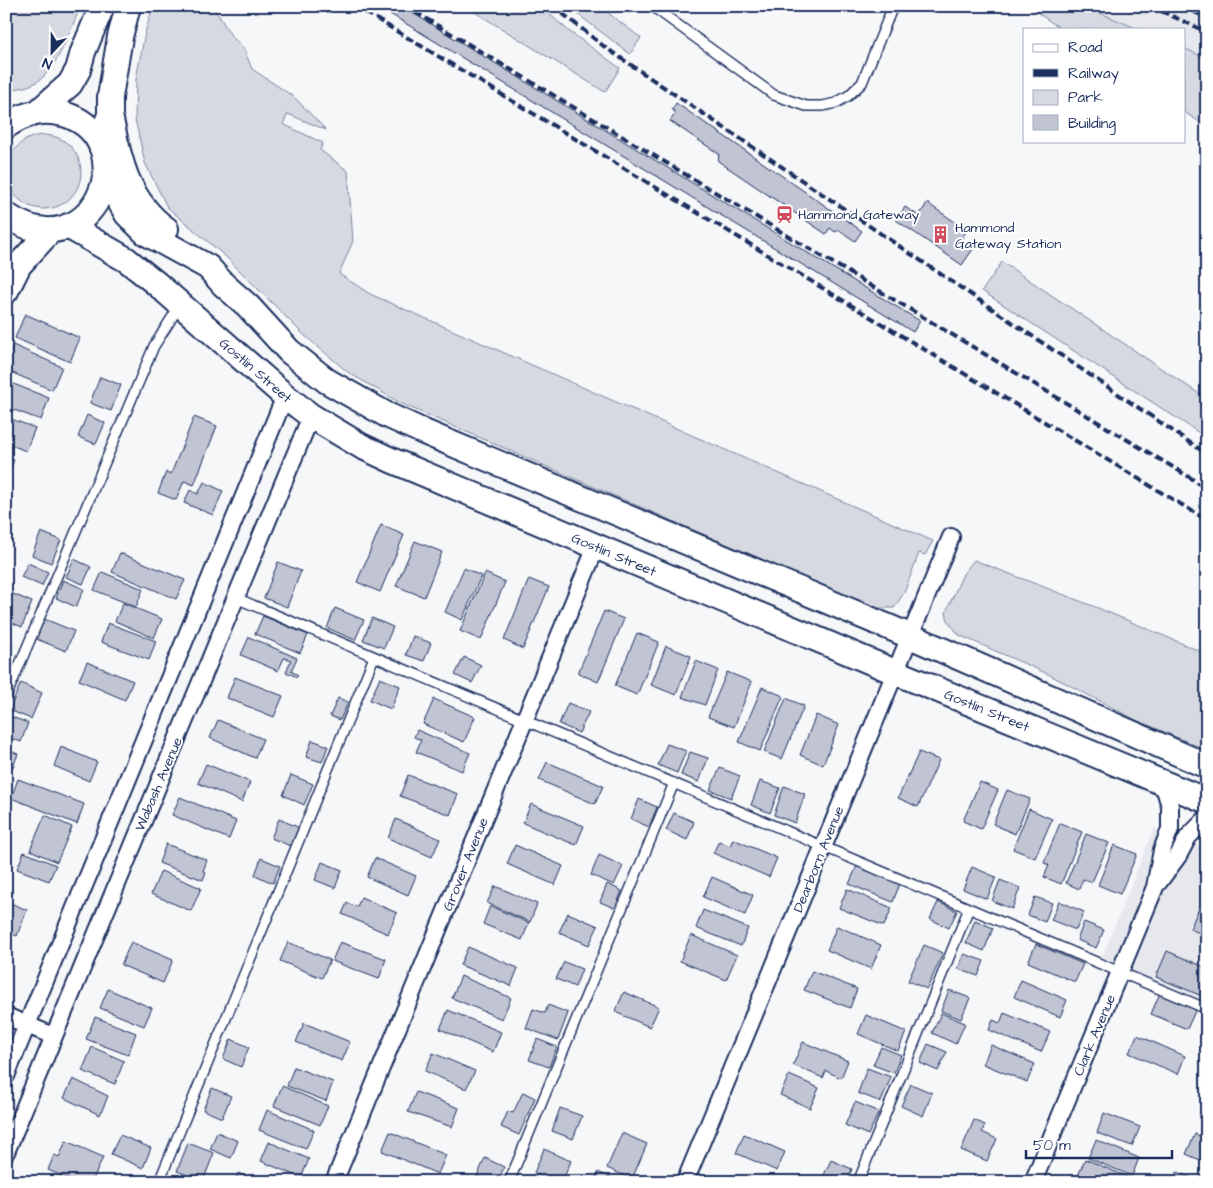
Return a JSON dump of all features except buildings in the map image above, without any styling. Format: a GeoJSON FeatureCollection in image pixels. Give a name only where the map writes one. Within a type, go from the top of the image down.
{"type":"FeatureCollection","features":[{"type":"Feature","properties":{"kind":"main road"},"geometry":{"type":"LineString","coordinates":[[39,112],[70,84],[78,70],[83,52],[102,6]]}},
{"type":"Feature","properties":{"kind":"main road"},"geometry":{"type":"LineString","coordinates":[[128,6],[120,37],[110,97],[110,115],[119,159],[131,188],[144,208],[159,223],[186,243],[289,351],[327,381],[387,415],[433,436],[910,636],[1207,766]]}},
{"type":"Feature","properties":{"kind":"main road"},"geometry":{"type":"LineString","coordinates":[[6,291],[19,265],[60,228],[83,218],[95,206],[103,191],[105,176],[105,159],[100,144],[89,129],[74,118],[57,112],[39,112],[10,121]]}},
{"type":"Feature","properties":{"kind":"main road"},"geometry":{"type":"LineString","coordinates":[[100,144],[110,115]]}},
{"type":"Feature","properties":{"kind":"main road"},"geometry":{"type":"LineString","coordinates":[[105,176],[127,214],[146,233],[208,267]]}},
{"type":"Feature","properties":{"kind":"main road"},"geometry":{"type":"LineString","coordinates":[[6,214],[19,224],[35,229],[60,228]]}},
{"type":"Feature","properties":{"kind":"main road","name":"Gostlin Street"},"geometry":{"type":"LineString","coordinates":[[60,228],[127,260],[285,396],[311,416],[361,446],[596,547],[1207,801]]}},
{"type":"Feature","properties":{"kind":"street","name":"Wabash Avenue"},"geometry":{"type":"LineString","coordinates":[[6,1076],[285,396]]}},
{"type":"Feature","properties":{"kind":"street","name":"Wabash Avenue"},"geometry":{"type":"LineString","coordinates":[[6,1152],[311,416]]}},
{"type":"Feature","properties":{"kind":"street","name":"Dearborn Avenue"},"geometry":{"type":"LineString","coordinates":[[685,1182],[951,536]]}},
{"type":"Feature","properties":{"kind":"street","name":"Grover Avenue"},"geometry":{"type":"LineString","coordinates":[[334,1182],[596,547]]}},
{"type":"Feature","properties":{"kind":"street","name":"Clark Avenue"},"geometry":{"type":"LineString","coordinates":[[1033,1182],[1155,887],[1162,850],[1170,829],[1170,806],[1163,782]]}},
{"type":"Feature","properties":{"kind":"street","name":"Clark Avenue"},"geometry":{"type":"LineString","coordinates":[[1155,887],[1178,856],[1188,837],[1207,818]]}},
{"type":"Feature","properties":{"kind":"street"},"geometry":{"type":"LineString","coordinates":[[6,1016],[53,1036]]}},
{"type":"Feature","properties":{"kind":"lane"},"geometry":{"type":"LineString","coordinates":[[652,6],[774,95],[806,106],[823,106],[836,103],[851,94],[862,83],[892,6]]}},
{"type":"Feature","properties":{"kind":"lane"},"geometry":{"type":"LineString","coordinates":[[6,697],[154,346],[180,305]]}},
{"type":"Feature","properties":{"kind":"lane"},"geometry":{"type":"LineString","coordinates":[[236,598],[1207,1009]]}},
{"type":"Feature","properties":{"kind":"lane"},"geometry":{"type":"LineString","coordinates":[[159,1182],[374,657]]}},
{"type":"Feature","properties":{"kind":"lane"},"geometry":{"type":"LineString","coordinates":[[509,1182],[674,783]]}},
{"type":"Feature","properties":{"kind":"lane"},"geometry":{"type":"LineString","coordinates":[[858,1182],[969,908]]}},
{"type":"Feature","properties":{"kind":"shaded area"},"geometry":{"type":"Polygon","coordinates":[[[1084,6],[1207,6],[1207,59],[1186,49],[1186,28],[1136,28],[1084,6]]]}},
{"type":"Feature","properties":{"kind":"shaded area"},"geometry":{"type":"Polygon","coordinates":[[[1154,828],[1207,849],[1207,1013],[1098,967],[1154,828]]]}},
{"type":"Feature","properties":{"kind":"green space"},"geometry":{"type":"Polygon","coordinates":[[[6,6],[81,6],[56,61],[42,78],[33,84],[6,91],[6,6]]]}},
{"type":"Feature","properties":{"kind":"green space"},"geometry":{"type":"Polygon","coordinates":[[[153,6],[194,6],[200,8],[201,6],[213,6],[232,37],[243,47],[252,69],[294,97],[326,130],[288,114],[283,124],[323,143],[320,150],[348,171],[353,241],[339,274],[370,294],[933,541],[925,555],[919,553],[904,593],[894,608],[874,608],[402,404],[349,373],[304,335],[226,257],[167,207],[145,163],[135,119],[136,79],[145,33],[153,6]]]}},
{"type":"Feature","properties":{"kind":"green space"},"geometry":{"type":"Polygon","coordinates":[[[465,6],[540,6],[570,32],[620,68],[605,92],[465,6]]]}},
{"type":"Feature","properties":{"kind":"green space"},"geometry":{"type":"Polygon","coordinates":[[[567,6],[599,6],[641,38],[630,54],[567,6]]]}},
{"type":"Feature","properties":{"kind":"green space"},"geometry":{"type":"Polygon","coordinates":[[[1028,6],[1084,6],[1136,28],[1060,28],[1028,6]]]}},
{"type":"Feature","properties":{"kind":"green space"},"geometry":{"type":"Polygon","coordinates":[[[1186,49],[1207,59],[1207,127],[1186,113],[1186,49]]]}},
{"type":"Feature","properties":{"kind":"green space"},"geometry":{"type":"Polygon","coordinates":[[[44,135],[58,138],[70,146],[78,158],[81,172],[78,186],[70,198],[58,206],[44,209],[30,206],[18,198],[10,186],[7,172],[10,158],[18,146],[30,138],[44,135]]]}},
{"type":"Feature","properties":{"kind":"green space"},"geometry":{"type":"Polygon","coordinates":[[[1002,262],[1207,399],[1207,438],[982,291],[1002,262]]]}},
{"type":"Feature","properties":{"kind":"green space"},"geometry":{"type":"Polygon","coordinates":[[[974,560],[1098,608],[1207,654],[1207,750],[1136,720],[1048,674],[959,635],[948,621],[946,612],[963,574],[974,560]]]}},
{"type":"Feature","properties":{"kind":"railway"},"geometry":{"type":"LineString","coordinates":[[355,6],[1207,520]]}},
{"type":"Feature","properties":{"kind":"railway"},"geometry":{"type":"LineString","coordinates":[[405,6],[1191,478],[1207,490]]}},
{"type":"Feature","properties":{"kind":"railway"},"geometry":{"type":"LineString","coordinates":[[553,6],[606,48],[1207,454]]}},
{"type":"Feature","properties":{"kind":"railway"},"geometry":{"type":"LineString","coordinates":[[1150,6],[1207,32]]}},
{"type":"Feature","properties":{"kind":"railway"},"geometry":{"type":"LineString","coordinates":[[1182,6],[1207,18]]}},
{"type":"Feature","properties":{"kind":"place","name":"Hammond Gateway"},"geometry":{"type":"Point","coordinates":[784,214]}},
{"type":"Feature","properties":{"kind":"place","name":"Hammond Gateway Station"},"geometry":{"type":"Point","coordinates":[941,235]}}]}
